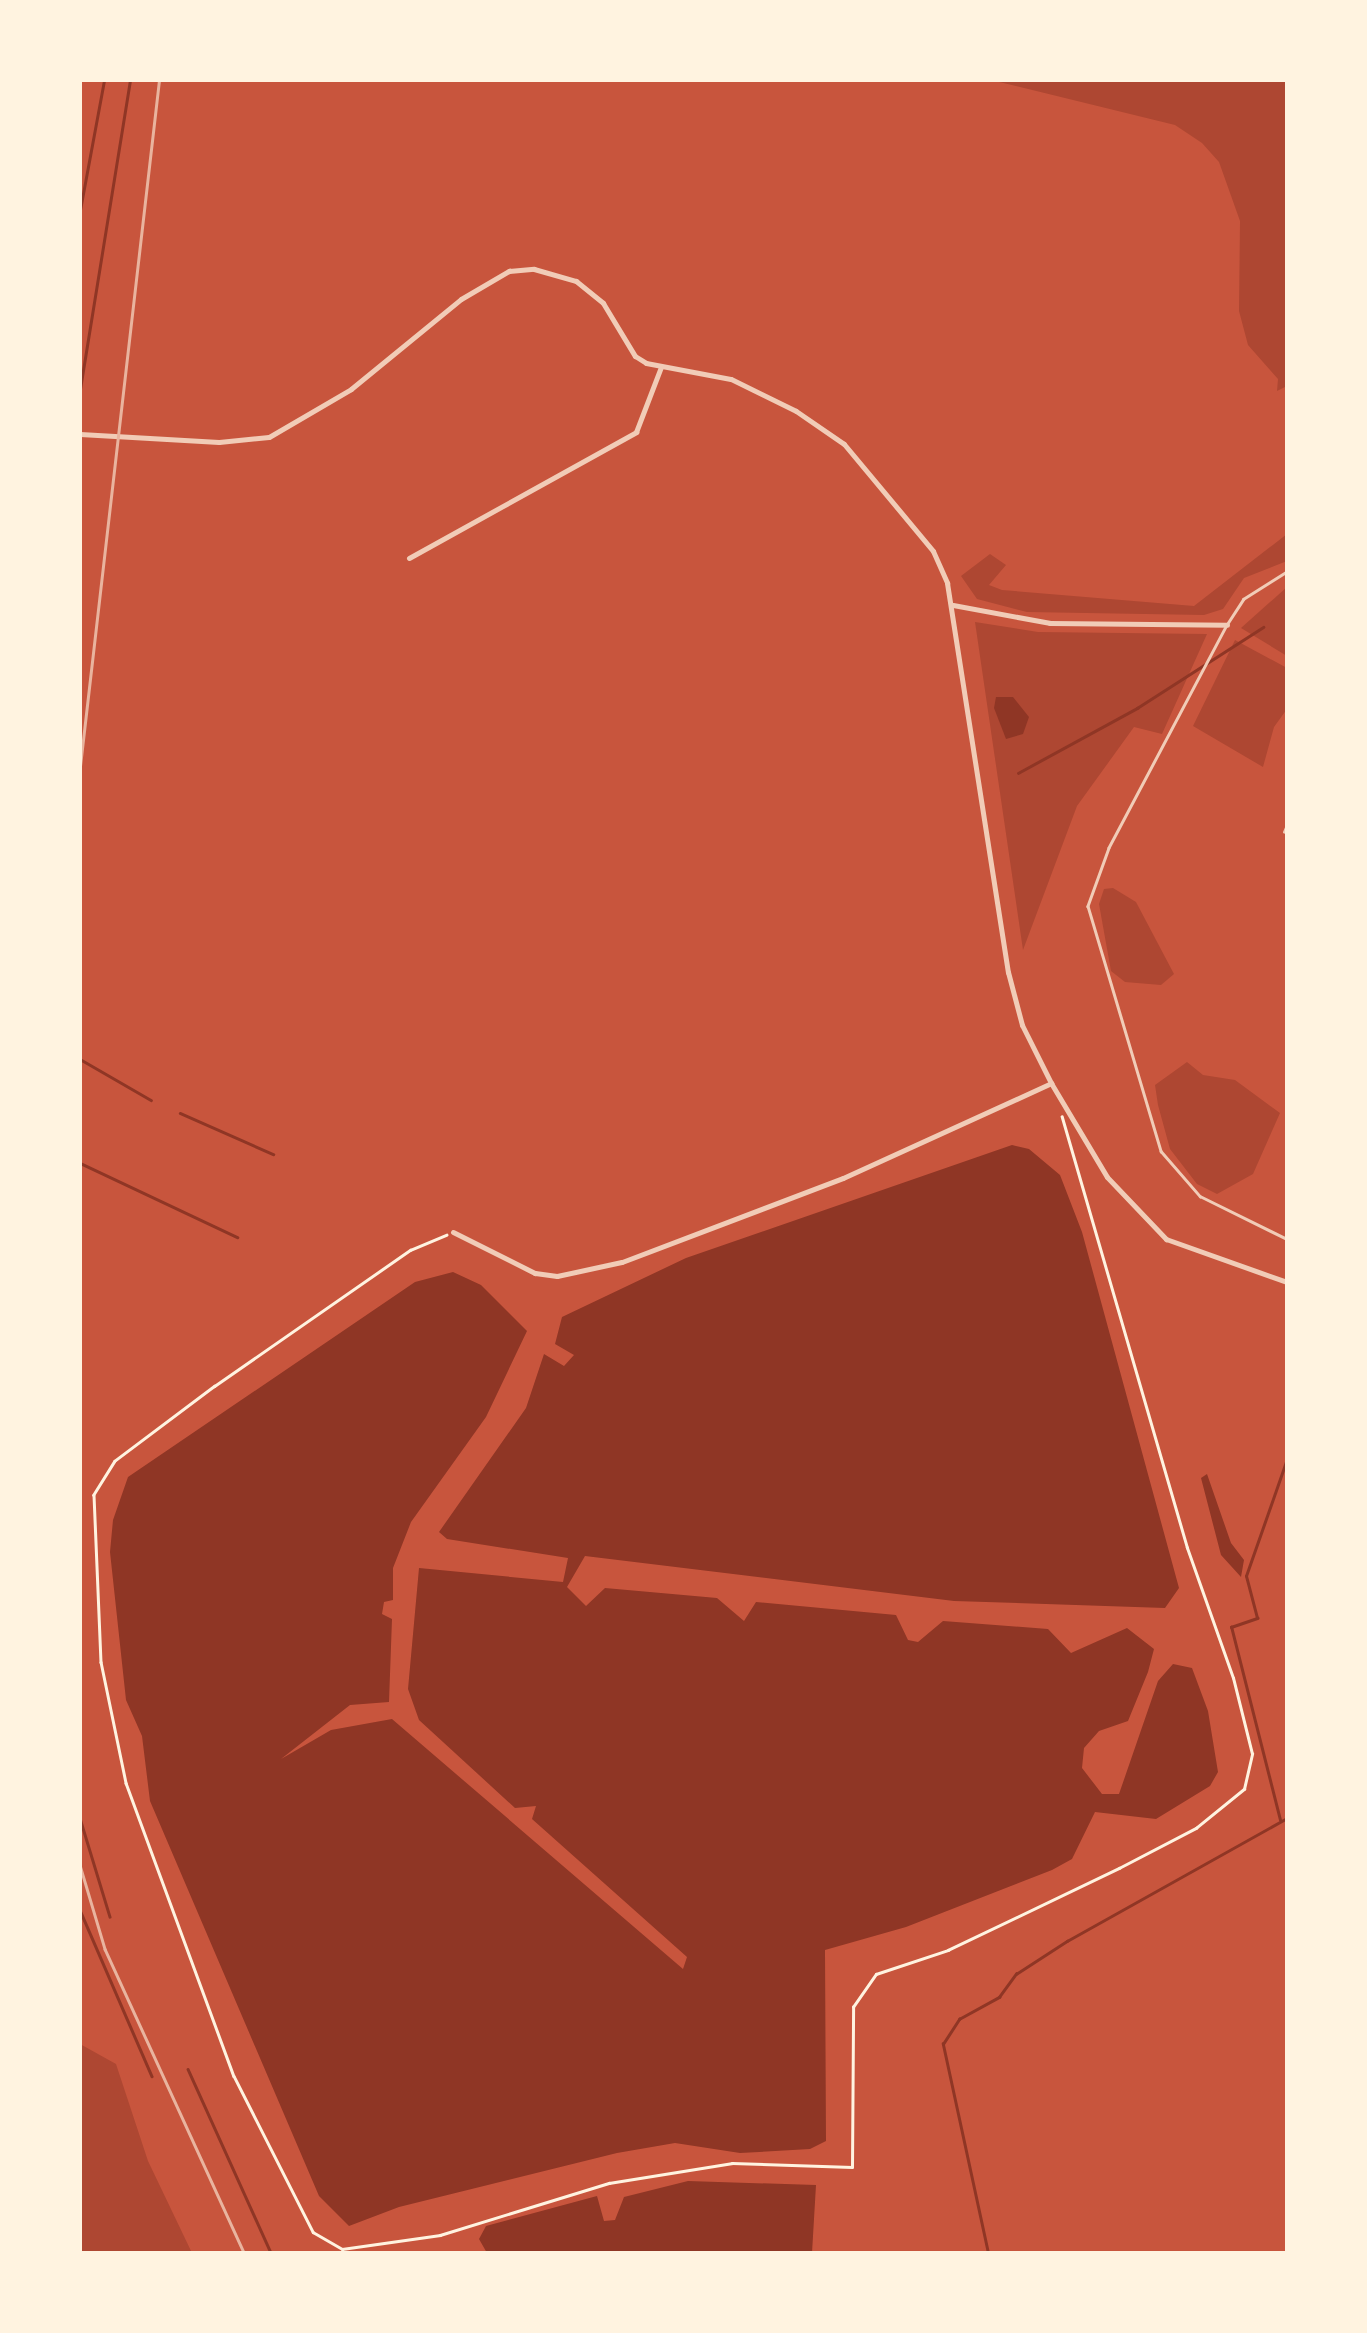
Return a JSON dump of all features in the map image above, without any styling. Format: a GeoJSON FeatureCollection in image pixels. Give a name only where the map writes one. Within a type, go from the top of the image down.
{"type":"FeatureCollection","features":[{"type":"Feature","properties":{"kind":"street"},"geometry":{"type":"LineString","coordinates":[[80,434],[219,442],[269,437],[352,389],[461,299],[510,271],[534,269],[576,281],[603,303],[635,356],[662,367],[731,379],[796,411],[844,444],[933,551],[952,605],[1008,972],[1022,1025],[1051,1082],[1107,1177],[1166,1239],[1287,1282]]}},
{"type":"Feature","properties":{"kind":"street"},"geometry":{"type":"LineString","coordinates":[[409,558],[636,432],[662,367]]}},
{"type":"Feature","properties":{"kind":"street"},"geometry":{"type":"LineString","coordinates":[[952,605],[1050,622],[1227,624]]}},
{"type":"Feature","properties":{"kind":"street"},"geometry":{"type":"LineString","coordinates":[[453,1232],[535,1273],[557,1276],[607,1266],[844,1178],[1051,1082]]}},
{"type":"Feature","properties":{"kind":"lane"},"geometry":{"type":"LineString","coordinates":[[1287,572],[1244,598],[1227,624],[1109,848],[1092,886],[1089,919],[1161,1150],[1200,1196],[1287,1239]]}},
{"type":"Feature","properties":{"kind":"lane"},"geometry":{"type":"LineString","coordinates":[[1284,832],[1287,826]]}},
{"type":"Feature","properties":{"kind":"path"},"geometry":{"type":"LineString","coordinates":[[453,1232],[411,1250],[215,1386],[116,1461],[94,1495],[101,1662],[126,1782],[241,2092],[313,2232],[342,2249],[460,2230],[609,2182],[732,2164],[852,2168],[854,2007],[876,1974],[948,1950],[1119,1868],[1196,1828],[1244,1789],[1252,1754],[1233,1678],[1187,1548],[1056,1100]]}},
{"type":"Feature","properties":{"kind":"shaded area"},"geometry":{"type":"Polygon","coordinates":[[[991,80],[1287,80],[1287,386],[1277,391],[1278,379],[1248,345],[1239,311],[1240,221],[1219,162],[1202,143],[1175,125],[991,80]]]}},
{"type":"Feature","properties":{"kind":"shaded area"},"geometry":{"type":"Polygon","coordinates":[[[1287,534],[1287,561],[1244,578],[1223,609],[1204,615],[1027,612],[977,599],[961,576],[990,554],[1006,565],[989,585],[1002,590],[1194,606],[1287,534]]]}},
{"type":"Feature","properties":{"kind":"shaded area"},"geometry":{"type":"Polygon","coordinates":[[[1287,587],[1287,656],[1241,628],[1287,587]]]}},
{"type":"Feature","properties":{"kind":"shaded area"},"geometry":{"type":"Polygon","coordinates":[[[975,622],[1038,632],[1207,634],[1162,734],[1134,727],[1077,806],[1023,950],[975,622]]]}},
{"type":"Feature","properties":{"kind":"shaded area"},"geometry":{"type":"Polygon","coordinates":[[[1235,640],[1287,668],[1287,709],[1274,727],[1263,767],[1193,726],[1235,640]]]}},
{"type":"Feature","properties":{"kind":"shaded area"},"geometry":{"type":"Polygon","coordinates":[[[996,697],[1013,697],[1029,717],[1023,734],[1006,739],[994,708],[996,697]]]}},
{"type":"Feature","properties":{"kind":"shaded area"},"geometry":{"type":"Polygon","coordinates":[[[1113,888],[1136,902],[1174,974],[1161,985],[1125,982],[1111,971],[1099,904],[1104,889],[1113,888]]]}},
{"type":"Feature","properties":{"kind":"shaded area"},"geometry":{"type":"Polygon","coordinates":[[[1187,1062],[1203,1075],[1235,1080],[1280,1113],[1253,1174],[1217,1194],[1197,1184],[1170,1149],[1158,1105],[1155,1085],[1187,1062]]]}},
{"type":"Feature","properties":{"kind":"shaded area"},"geometry":{"type":"Polygon","coordinates":[[[1012,1145],[1029,1149],[1060,1175],[1082,1232],[1179,1588],[1165,1608],[954,1601],[585,1556],[567,1587],[586,1606],[605,1588],[717,1598],[744,1621],[756,1602],[896,1615],[908,1640],[918,1642],[943,1621],[1048,1629],[1071,1653],[1127,1628],[1154,1649],[1148,1672],[1128,1721],[1099,1731],[1084,1748],[1082,1768],[1102,1794],[1119,1794],[1158,1681],[1173,1664],[1192,1668],[1208,1711],[1218,1772],[1210,1786],[1156,1819],[1095,1812],[1072,1859],[1052,1870],[906,1927],[825,1950],[826,2141],[810,2149],[740,2153],[675,2143],[617,2153],[399,2207],[349,2226],[319,2196],[150,1801],[142,1736],[126,1700],[110,1552],[113,1520],[128,1477],[415,1282],[453,1272],[481,1285],[527,1331],[486,1417],[411,1522],[393,1568],[393,1600],[384,1602],[382,1614],[392,1619],[389,1702],[350,1705],[281,1759],[331,1730],[392,1719],[683,1969],[687,1957],[532,1819],[536,1806],[515,1808],[419,1720],[408,1689],[419,1568],[563,1582],[568,1558],[447,1539],[439,1532],[526,1408],[544,1354],[564,1366],[574,1355],[555,1344],[562,1317],[686,1258],[1012,1145]]]}},
{"type":"Feature","properties":{"kind":"shaded area"},"geometry":{"type":"Polygon","coordinates":[[[1207,1474],[1231,1543],[1244,1560],[1241,1577],[1221,1555],[1201,1478],[1207,1474]]]}},
{"type":"Feature","properties":{"kind":"shaded area"},"geometry":{"type":"Polygon","coordinates":[[[80,2044],[116,2064],[148,2161],[192,2253],[80,2253],[80,2044]]]}},
{"type":"Feature","properties":{"kind":"shaded area"},"geometry":{"type":"Polygon","coordinates":[[[688,2181],[816,2185],[812,2253],[487,2253],[479,2239],[486,2226],[597,2196],[604,2221],[615,2220],[624,2197],[688,2181]]]}},
{"type":"Feature","properties":{"kind":"waterway"},"geometry":{"type":"LineString","coordinates":[[80,210],[104,80]]}},
{"type":"Feature","properties":{"kind":"waterway"},"geometry":{"type":"LineString","coordinates":[[80,389],[130,80]]}},
{"type":"Feature","properties":{"kind":"waterway"},"geometry":{"type":"LineString","coordinates":[[1018,773],[1137,708],[1263,627]]}},
{"type":"Feature","properties":{"kind":"waterway"},"geometry":{"type":"LineString","coordinates":[[80,1059],[151,1100]]}},
{"type":"Feature","properties":{"kind":"waterway"},"geometry":{"type":"LineString","coordinates":[[180,1113],[273,1154]]}},
{"type":"Feature","properties":{"kind":"waterway"},"geometry":{"type":"LineString","coordinates":[[80,1163],[237,1237]]}},
{"type":"Feature","properties":{"kind":"waterway"},"geometry":{"type":"LineString","coordinates":[[1280,1820],[1231,1627],[1257,1618],[1246,1576],[1287,1459]]}},
{"type":"Feature","properties":{"kind":"waterway"},"geometry":{"type":"LineString","coordinates":[[80,1818],[110,1917]]}},
{"type":"Feature","properties":{"kind":"waterway"},"geometry":{"type":"LineString","coordinates":[[988,2253],[943,2044],[959,2019],[999,1997],[1016,1974],[1067,1941],[1287,1818]]}},
{"type":"Feature","properties":{"kind":"waterway"},"geometry":{"type":"LineString","coordinates":[[80,1910],[152,2076]]}},
{"type":"Feature","properties":{"kind":"waterway"},"geometry":{"type":"LineString","coordinates":[[188,2069],[271,2253]]}},
{"type":"Feature","properties":{"kind":"railway"},"geometry":{"type":"LineString","coordinates":[[80,766],[159,80]]}},
{"type":"Feature","properties":{"kind":"railway"},"geometry":{"type":"LineString","coordinates":[[80,1865],[105,1949],[244,2253]]}}]}
